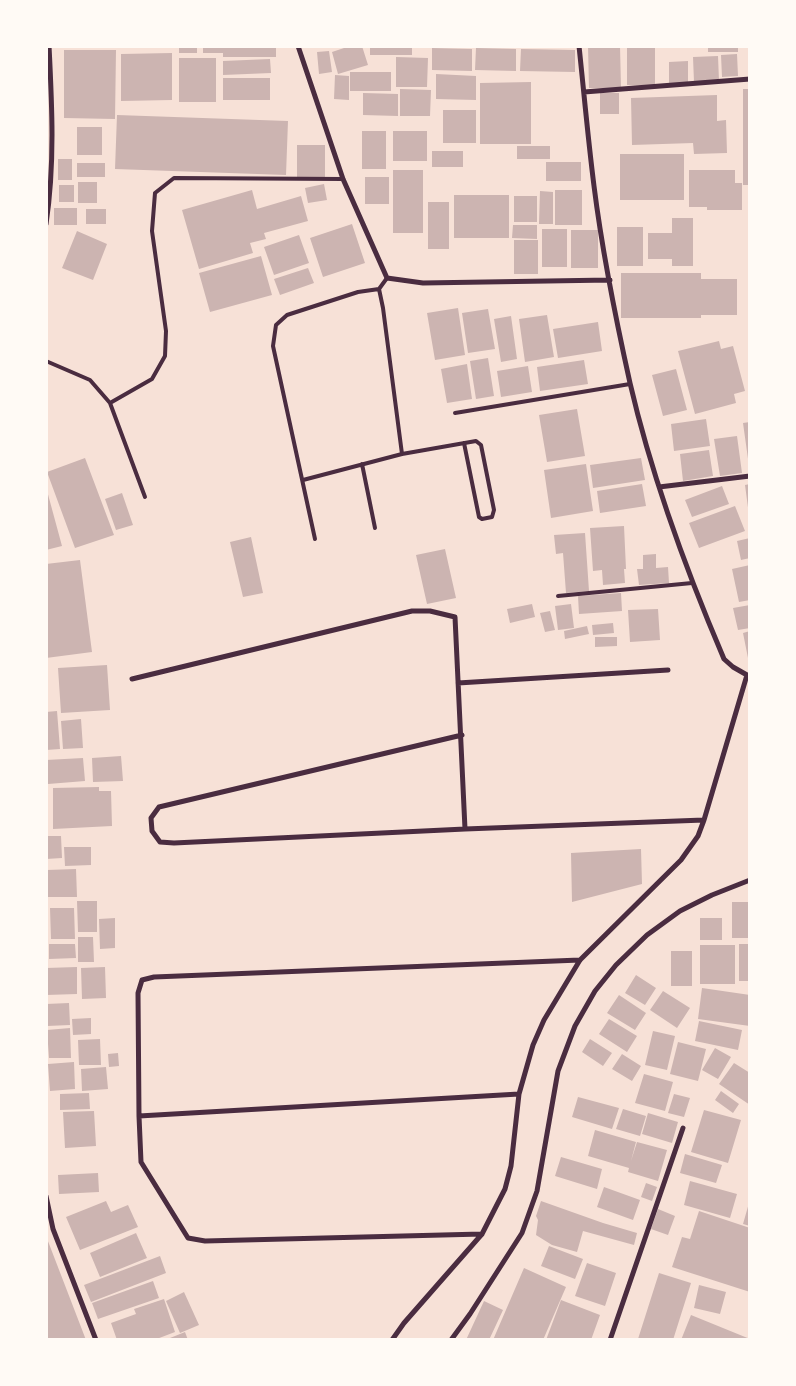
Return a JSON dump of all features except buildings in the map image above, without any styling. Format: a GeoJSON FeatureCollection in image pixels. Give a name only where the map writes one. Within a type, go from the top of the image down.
{"type":"FeatureCollection","features":[{"type":"Feature","properties":{"kind":"street"},"geometry":{"type":"LineString","coordinates":[[46,224],[49,202],[53,119],[49,46]]}},
{"type":"Feature","properties":{"kind":"street"},"geometry":{"type":"LineString","coordinates":[[298,46],[343,179],[387,278],[423,283],[610,280]]}},
{"type":"Feature","properties":{"kind":"street"},"geometry":{"type":"LineString","coordinates":[[392,1340],[404,1323],[482,1234],[505,1189],[511,1166],[519,1094],[533,1045],[544,1020],[580,960],[681,860],[698,836],[748,675],[733,667],[724,659],[692,583],[659,487],[630,384],[594,187],[579,46]]}},
{"type":"Feature","properties":{"kind":"street"},"geometry":{"type":"LineString","coordinates":[[584,92],[750,79]]}},
{"type":"Feature","properties":{"kind":"street"},"geometry":{"type":"LineString","coordinates":[[659,487],[750,476]]}},
{"type":"Feature","properties":{"kind":"street"},"geometry":{"type":"LineString","coordinates":[[132,680],[412,611],[430,611],[455,616],[466,829]]}},
{"type":"Feature","properties":{"kind":"street"},"geometry":{"type":"LineString","coordinates":[[458,683],[668,670]]}},
{"type":"Feature","properties":{"kind":"street"},"geometry":{"type":"LineString","coordinates":[[462,735],[159,807],[150,818],[152,831],[160,842],[174,843],[704,820]]}},
{"type":"Feature","properties":{"kind":"street"},"geometry":{"type":"LineString","coordinates":[[451,1340],[522,1233],[538,1190],[558,1071],[575,1026],[595,992],[616,965],[646,935],[680,911],[712,895],[750,880]]}},
{"type":"Feature","properties":{"kind":"street"},"geometry":{"type":"LineString","coordinates":[[482,1234],[205,1241],[188,1238],[141,1162],[138,993],[142,980],[154,977],[580,960]]}},
{"type":"Feature","properties":{"kind":"street"},"geometry":{"type":"LineString","coordinates":[[139,1116],[519,1094]]}},
{"type":"Feature","properties":{"kind":"street"},"geometry":{"type":"LineString","coordinates":[[610,1340],[683,1128]]}},
{"type":"Feature","properties":{"kind":"street"},"geometry":{"type":"LineString","coordinates":[[46,1196],[48,1216],[96,1340]]}},
{"type":"Feature","properties":{"kind":"lane"},"geometry":{"type":"LineString","coordinates":[[110,402],[152,379],[165,356],[166,331],[152,231],[155,193],[174,178],[343,179]]}},
{"type":"Feature","properties":{"kind":"lane"},"geometry":{"type":"LineString","coordinates":[[315,539],[273,346],[276,325],[287,315],[358,292],[379,289],[387,278]]}},
{"type":"Feature","properties":{"kind":"lane"},"geometry":{"type":"LineString","coordinates":[[379,289],[402,454]]}},
{"type":"Feature","properties":{"kind":"lane"},"geometry":{"type":"LineString","coordinates":[[46,362],[90,380],[110,402],[145,497]]}},
{"type":"Feature","properties":{"kind":"lane"},"geometry":{"type":"LineString","coordinates":[[455,413],[630,384]]}},
{"type":"Feature","properties":{"kind":"lane"},"geometry":{"type":"LineString","coordinates":[[303,480],[402,454],[464,443],[476,441],[481,445],[494,510],[492,517],[482,519],[479,517],[464,443]]}},
{"type":"Feature","properties":{"kind":"lane"},"geometry":{"type":"LineString","coordinates":[[362,464],[374,528]]}},
{"type":"Feature","properties":{"kind":"lane"},"geometry":{"type":"LineString","coordinates":[[558,596],[692,583]]}}]}
